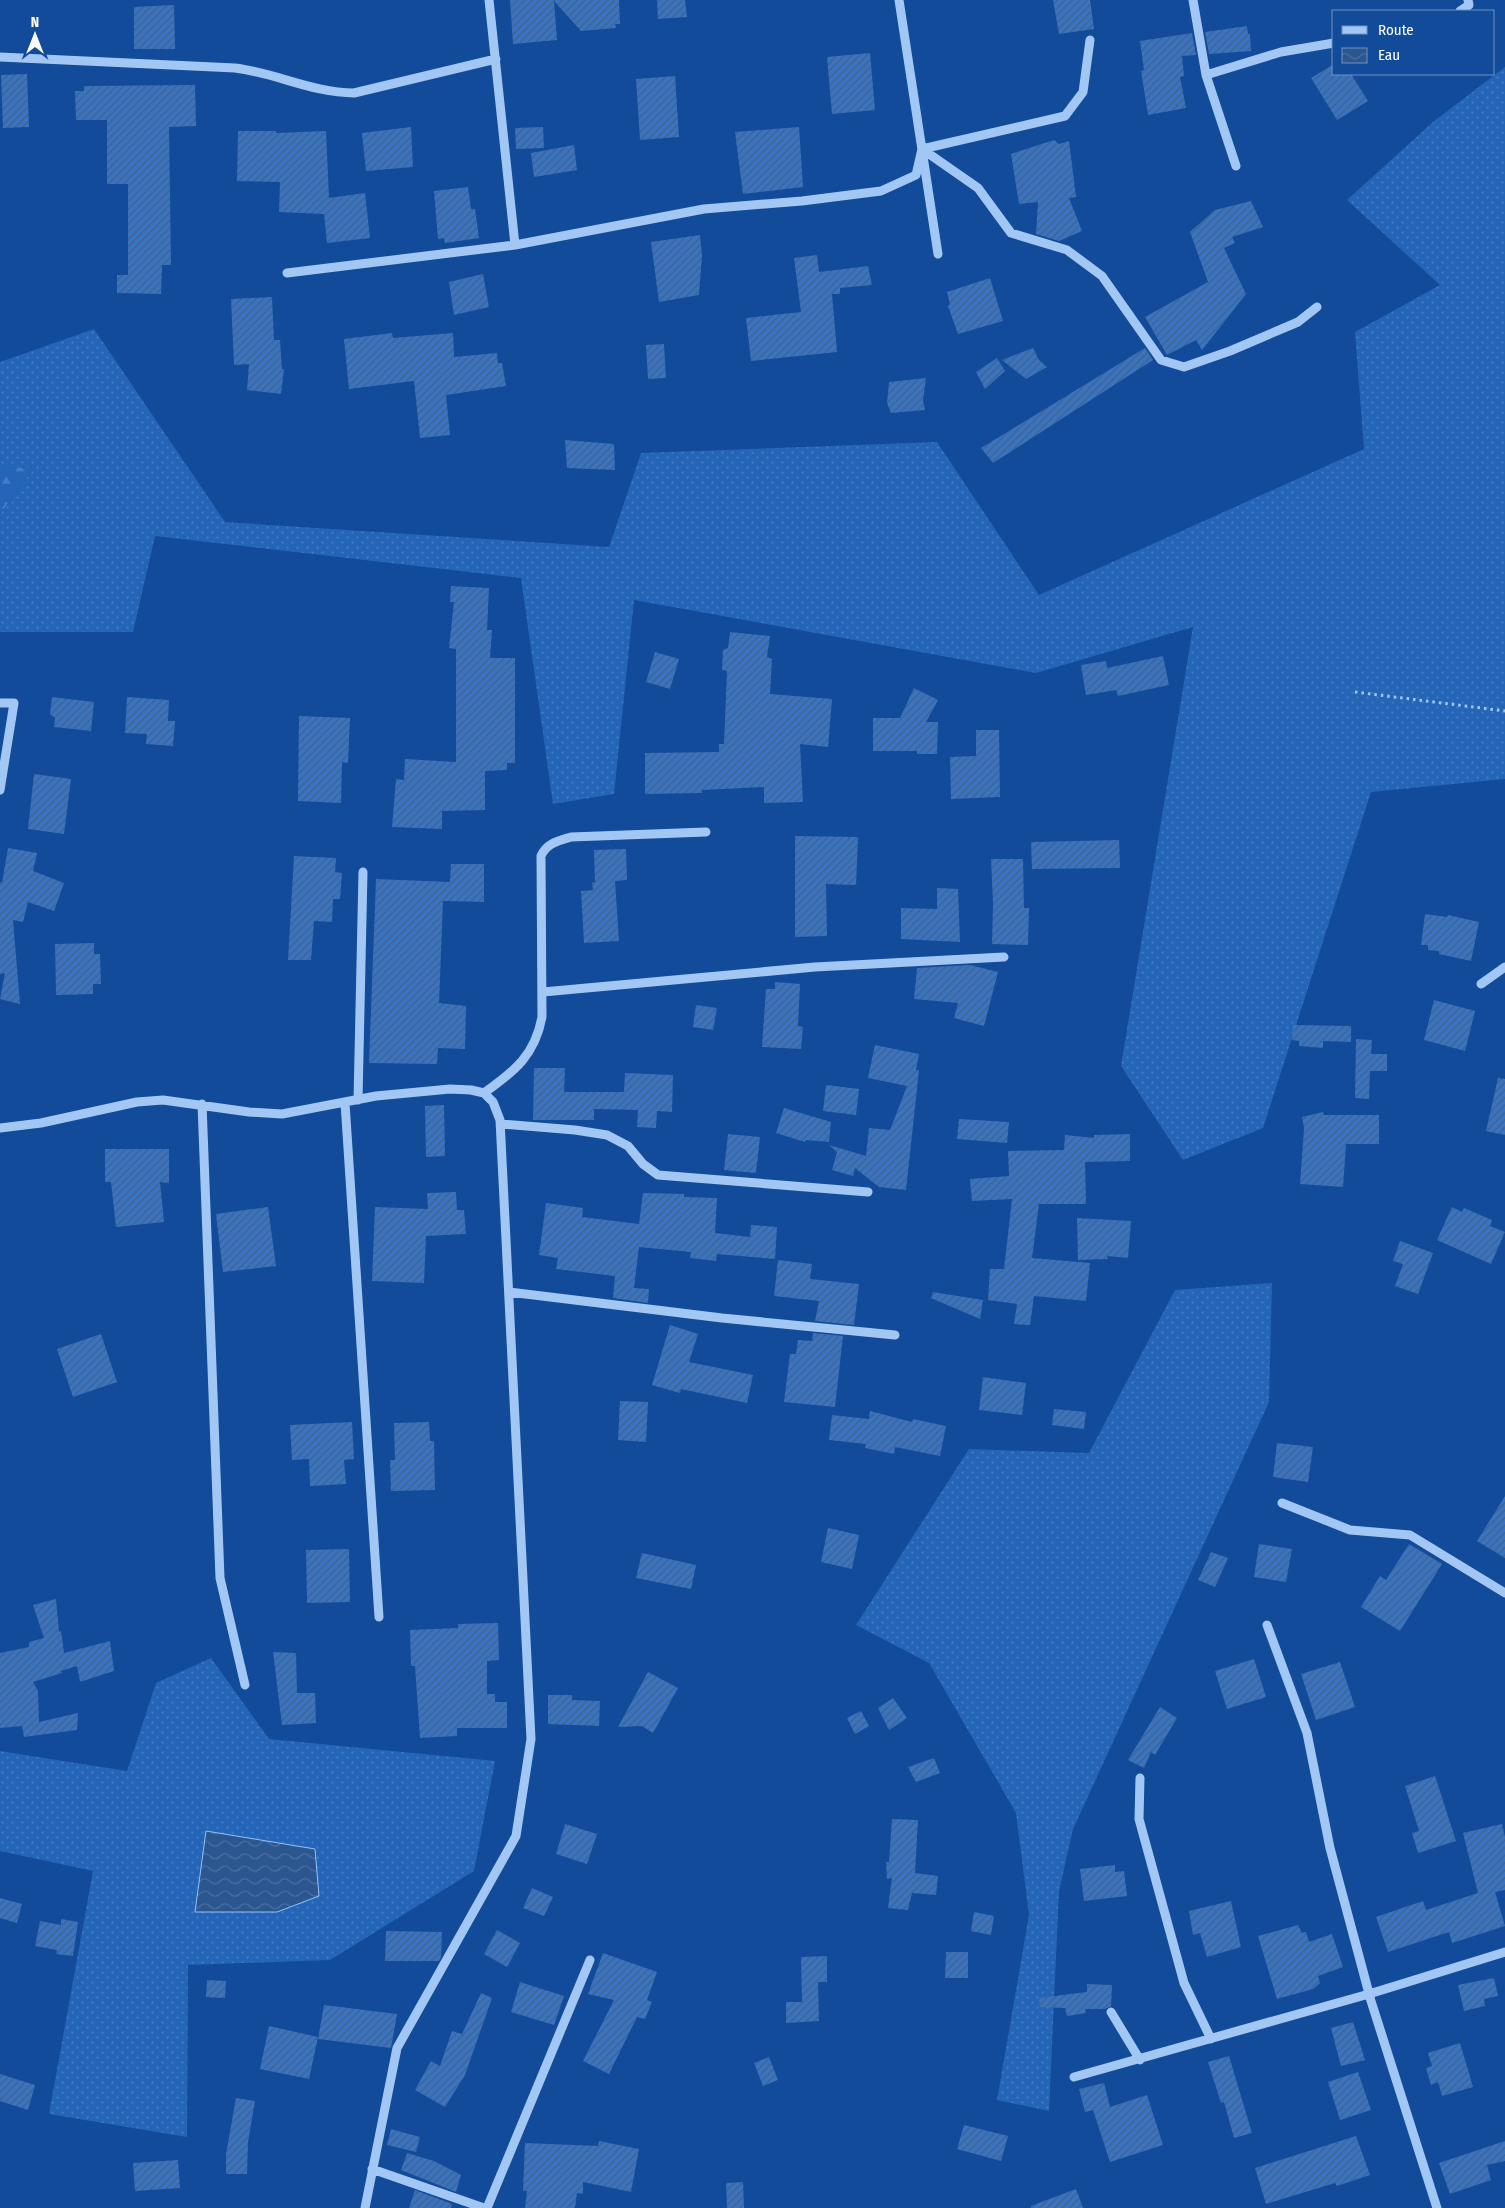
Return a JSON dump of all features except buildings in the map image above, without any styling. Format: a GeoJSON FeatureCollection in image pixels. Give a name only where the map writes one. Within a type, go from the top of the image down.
{"type":"FeatureCollection","features":[{"type":"Feature","properties":{"kind":"street"},"geometry":{"type":"LineString","coordinates":[[490,0],[515,245]]}},
{"type":"Feature","properties":{"kind":"street"},"geometry":{"type":"LineString","coordinates":[[899,0],[938,254]]}},
{"type":"Feature","properties":{"kind":"street"},"geometry":{"type":"LineString","coordinates":[[1193,0],[1206,75],[1236,166]]}},
{"type":"Feature","properties":{"kind":"street"},"geometry":{"type":"LineString","coordinates":[[1462,10],[1469,5],[1468,0]]}},
{"type":"Feature","properties":{"kind":"street"},"geometry":{"type":"LineString","coordinates":[[922,149],[1065,116],[1083,92],[1090,40]]}},
{"type":"Feature","properties":{"kind":"street"},"geometry":{"type":"LineString","coordinates":[[1206,75],[1281,52],[1332,42]]}},
{"type":"Feature","properties":{"kind":"street"},"geometry":{"type":"LineString","coordinates":[[0,57],[235,68],[261,72],[339,93],[354,93],[496,59]]}},
{"type":"Feature","properties":{"kind":"street"},"geometry":{"type":"LineString","coordinates":[[287,273],[515,245],[704,209],[802,201],[881,191],[916,175],[922,149]]}},
{"type":"Feature","properties":{"kind":"street"},"geometry":{"type":"LineString","coordinates":[[922,149],[978,188],[1011,233],[1067,250],[1102,276],[1161,360],[1184,367],[1212,358],[1298,322],[1318,307]]}},
{"type":"Feature","properties":{"kind":"street"},"geometry":{"type":"LineString","coordinates":[[0,703],[14,703],[0,790]]}},
{"type":"Feature","properties":{"kind":"street"},"geometry":{"type":"LineString","coordinates":[[484,1093],[509,1076],[528,1055],[538,1038],[542,1017],[543,992],[541,856],[544,849],[554,842],[571,837],[706,832]]}},
{"type":"Feature","properties":{"kind":"street"},"geometry":{"type":"LineString","coordinates":[[358,1100],[363,872]]}},
{"type":"Feature","properties":{"kind":"street"},"geometry":{"type":"LineString","coordinates":[[543,992],[814,967],[1004,957]]}},
{"type":"Feature","properties":{"kind":"street"},"geometry":{"type":"LineString","coordinates":[[1481,984],[1505,966]]}},
{"type":"Feature","properties":{"kind":"street"},"geometry":{"type":"LineString","coordinates":[[0,1128],[41,1123],[137,1102],[163,1100],[249,1112],[282,1114],[358,1100],[450,1088],[484,1093],[494,1102],[501,1124],[531,1739],[516,1836],[397,2048],[365,2208]]}},
{"type":"Feature","properties":{"kind":"street"},"geometry":{"type":"LineString","coordinates":[[345,1103],[379,1617]]}},
{"type":"Feature","properties":{"kind":"street"},"geometry":{"type":"LineString","coordinates":[[202,1104],[220,1578],[246,1685]]}},
{"type":"Feature","properties":{"kind":"street"},"geometry":{"type":"LineString","coordinates":[[501,1124],[575,1130],[607,1135],[628,1146],[643,1164],[658,1175],[868,1192]]}},
{"type":"Feature","properties":{"kind":"street"},"geometry":{"type":"LineString","coordinates":[[509,1292],[722,1318],[895,1336]]}},
{"type":"Feature","properties":{"kind":"street"},"geometry":{"type":"LineString","coordinates":[[1282,1503],[1350,1530],[1410,1535],[1505,1593]]}},
{"type":"Feature","properties":{"kind":"street"},"geometry":{"type":"LineString","coordinates":[[1267,1625],[1307,1733],[1330,1848],[1369,1994],[1437,2208]]}},
{"type":"Feature","properties":{"kind":"street"},"geometry":{"type":"LineString","coordinates":[[1140,1778],[1139,1819],[1184,1983],[1211,2039]]}},
{"type":"Feature","properties":{"kind":"street"},"geometry":{"type":"LineString","coordinates":[[1074,2077],[1140,2060],[1369,1994],[1505,1952]]}},
{"type":"Feature","properties":{"kind":"street"},"geometry":{"type":"LineString","coordinates":[[372,2169],[486,2208],[590,1960]]}},
{"type":"Feature","properties":{"kind":"street"},"geometry":{"type":"LineString","coordinates":[[1111,2012],[1140,2060]]}},
{"type":"Feature","properties":{"kind":"path"},"geometry":{"type":"LineString","coordinates":[[1354,692],[1505,711]]}},
{"type":"Feature","properties":{"kind":"green space"},"geometry":{"type":"Polygon","coordinates":[[[1505,67],[1505,779],[1371,792],[1263,1128],[1183,1160],[1121,1066],[1193,627],[1036,673],[634,600],[614,794],[553,804],[521,578],[155,536],[133,632],[0,632],[0,514],[34,468],[0,467],[0,362],[94,329],[225,522],[609,547],[641,453],[937,442],[1039,595],[1364,449],[1355,332],[1440,285],[1347,200],[1433,122],[1505,67]]]}},
{"type":"Feature","properties":{"kind":"green space"},"geometry":{"type":"Polygon","coordinates":[[[0,467],[34,468],[0,514],[0,467]]]}},
{"type":"Feature","properties":{"kind":"green space"},"geometry":{"type":"Polygon","coordinates":[[[1272,1283],[1269,1402],[1073,1829],[1059,1891],[1049,2111],[997,2100],[1029,1915],[1016,1813],[929,1663],[856,1625],[969,1449],[1089,1453],[1175,1290],[1272,1283]]]}},
{"type":"Feature","properties":{"kind":"green space"},"geometry":{"type":"Polygon","coordinates":[[[211,1658],[269,1739],[495,1761],[474,1871],[330,1960],[188,1965],[187,2137],[49,2114],[93,1871],[0,1851],[0,1751],[127,1771],[156,1683],[211,1658]]]}},
{"type":"Feature","properties":{"kind":"water"},"geometry":{"type":"Polygon","coordinates":[[[206,1831],[315,1849],[319,1896],[277,1912],[195,1912],[206,1831]]]}}]}
